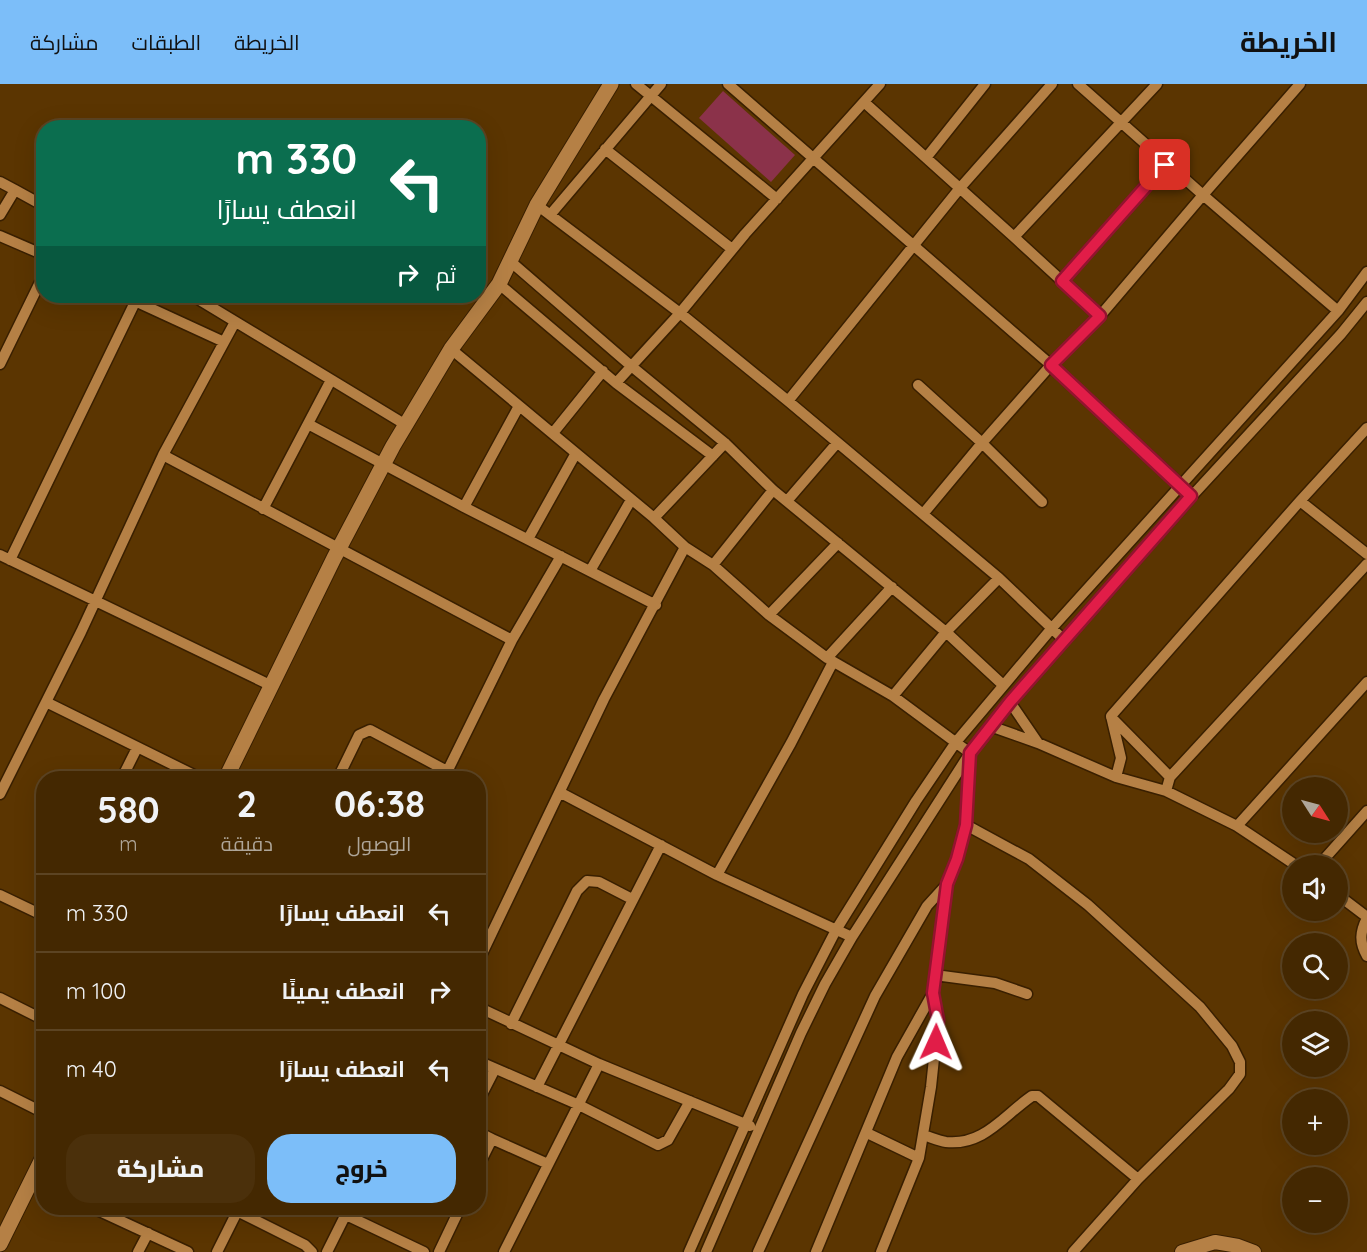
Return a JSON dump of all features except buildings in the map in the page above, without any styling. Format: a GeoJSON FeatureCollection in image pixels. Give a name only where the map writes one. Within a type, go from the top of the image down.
{"type":"FeatureCollection","features":[{"type":"Feature","properties":{"kind":"main road"},"geometry":{"type":"LineString","coordinates":[[486,302],[499,284],[537,205],[611,84]]}},
{"type":"Feature","properties":{"kind":"main road"},"geometry":{"type":"LineString","coordinates":[[230,771],[339,549],[384,464],[451,349],[485,303]]}},
{"type":"Feature","properties":{"kind":"main road"},"geometry":{"type":"LineString","coordinates":[[0,1244],[36,1185]]}},
{"type":"Feature","properties":{"kind":"street"},"geometry":{"type":"LineString","coordinates":[[636,84],[777,199]]}},
{"type":"Feature","properties":{"kind":"street"},"geometry":{"type":"LineString","coordinates":[[550,216],[661,84]]}},
{"type":"Feature","properties":{"kind":"street"},"geometry":{"type":"LineString","coordinates":[[728,84],[1051,365],[1191,496]]}},
{"type":"Feature","properties":{"kind":"street"},"geometry":{"type":"LineString","coordinates":[[616,383],[880,84]]}},
{"type":"Feature","properties":{"kind":"street"},"geometry":{"type":"LineString","coordinates":[[926,158],[985,84]]}},
{"type":"Feature","properties":{"kind":"street"},"geometry":{"type":"LineString","coordinates":[[788,401],[960,188],[1052,84]]}},
{"type":"Feature","properties":{"kind":"street"},"geometry":{"type":"LineString","coordinates":[[1078,84],[1338,311]]}},
{"type":"Feature","properties":{"kind":"street"},"geometry":{"type":"LineString","coordinates":[[1014,237],[1157,84]]}},
{"type":"Feature","properties":{"kind":"street"},"geometry":{"type":"LineString","coordinates":[[923,514],[1051,365],[1100,316],[1300,84]]}},
{"type":"Feature","properties":{"kind":"street"},"geometry":{"type":"LineString","coordinates":[[864,102],[1100,316]]}},
{"type":"Feature","properties":{"kind":"street"},"geometry":{"type":"LineString","coordinates":[[605,149],[732,249]]}},
{"type":"Feature","properties":{"kind":"street"},"geometry":{"type":"LineString","coordinates":[[1062,281],[1165,165]]}},
{"type":"Feature","properties":{"kind":"street"},"geometry":{"type":"LineString","coordinates":[[0,182],[36,202]]}},
{"type":"Feature","properties":{"kind":"street"},"geometry":{"type":"LineString","coordinates":[[0,214],[15,190]]}},
{"type":"Feature","properties":{"kind":"street"},"geometry":{"type":"LineString","coordinates":[[537,205],[680,313],[788,401],[999,578],[1064,640]]}},
{"type":"Feature","properties":{"kind":"street"},"geometry":{"type":"LineString","coordinates":[[0,236],[36,252]]}},
{"type":"Feature","properties":{"kind":"street"},"geometry":{"type":"LineString","coordinates":[[510,261],[630,365],[725,443],[773,490],[946,632],[1003,685]]}},
{"type":"Feature","properties":{"kind":"street"},"geometry":{"type":"LineString","coordinates":[[689,1252],[803,994],[836,930],[916,801],[956,742],[1052,628],[1338,311],[1367,272]]}},
{"type":"Feature","properties":{"kind":"street"},"geometry":{"type":"LineString","coordinates":[[499,284],[616,383],[712,456]]}},
{"type":"Feature","properties":{"kind":"street"},"geometry":{"type":"LineString","coordinates":[[0,364],[36,290]]}},
{"type":"Feature","properties":{"kind":"street"},"geometry":{"type":"LineString","coordinates":[[706,1252],[825,984],[852,937],[970,753],[990,726],[1064,640],[1191,496],[1341,334],[1367,302]]}},
{"type":"Feature","properties":{"kind":"street"},"geometry":{"type":"LineString","coordinates":[[134,303],[5,557],[272,686]]}},
{"type":"Feature","properties":{"kind":"street"},"geometry":{"type":"LineString","coordinates":[[147,303],[224,342]]}},
{"type":"Feature","properties":{"kind":"street"},"geometry":{"type":"LineString","coordinates":[[204,303],[406,425]]}},
{"type":"Feature","properties":{"kind":"street"},"geometry":{"type":"LineString","coordinates":[[0,794],[95,601],[163,455],[235,322]]}},
{"type":"Feature","properties":{"kind":"street"},"geometry":{"type":"LineString","coordinates":[[451,349],[654,518],[685,547],[713,565],[769,615],[830,660],[893,696],[970,753]]}},
{"type":"Feature","properties":{"kind":"street"},"geometry":{"type":"LineString","coordinates":[[553,433],[603,371]]}},
{"type":"Feature","properties":{"kind":"street"},"geometry":{"type":"LineString","coordinates":[[263,509],[331,380]]}},
{"type":"Feature","properties":{"kind":"street"},"geometry":{"type":"LineString","coordinates":[[918,385],[1042,502]]}},
{"type":"Feature","properties":{"kind":"street"},"geometry":{"type":"LineString","coordinates":[[464,507],[519,406]]}},
{"type":"Feature","properties":{"kind":"street"},"geometry":{"type":"LineString","coordinates":[[308,424],[656,605]]}},
{"type":"Feature","properties":{"kind":"street"},"geometry":{"type":"LineString","coordinates":[[1111,716],[1367,428]]}},
{"type":"Feature","properties":{"kind":"street"},"geometry":{"type":"LineString","coordinates":[[654,518],[725,443]]}},
{"type":"Feature","properties":{"kind":"street"},"geometry":{"type":"LineString","coordinates":[[787,501],[837,443]]}},
{"type":"Feature","properties":{"kind":"street"},"geometry":{"type":"LineString","coordinates":[[528,539],[576,453]]}},
{"type":"Feature","properties":{"kind":"street"},"geometry":{"type":"LineString","coordinates":[[163,455],[512,640]]}},
{"type":"Feature","properties":{"kind":"street"},"geometry":{"type":"LineString","coordinates":[[713,565],[773,490]]}},
{"type":"Feature","properties":{"kind":"street"},"geometry":{"type":"LineString","coordinates":[[590,571],[631,500]]}},
{"type":"Feature","properties":{"kind":"street"},"geometry":{"type":"LineString","coordinates":[[1300,501],[1367,554]]}},
{"type":"Feature","properties":{"kind":"street"},"geometry":{"type":"LineString","coordinates":[[769,615],[838,543]]}},
{"type":"Feature","properties":{"kind":"street"},"geometry":{"type":"LineString","coordinates":[[486,946],[604,699],[685,547]]}},
{"type":"Feature","properties":{"kind":"street"},"geometry":{"type":"LineString","coordinates":[[448,771],[512,640],[561,555]]}},
{"type":"Feature","properties":{"kind":"street"},"geometry":{"type":"LineString","coordinates":[[1166,791],[1170,777],[1367,564]]}},
{"type":"Feature","properties":{"kind":"street"},"geometry":{"type":"LineString","coordinates":[[893,696],[946,632],[999,578]]}},
{"type":"Feature","properties":{"kind":"street"},"geometry":{"type":"LineString","coordinates":[[717,875],[791,743],[830,660],[892,587]]}},
{"type":"Feature","properties":{"kind":"street"},"geometry":{"type":"LineString","coordinates":[[1237,826],[1367,682]]}},
{"type":"Feature","properties":{"kind":"street"},"geometry":{"type":"LineString","coordinates":[[46,702],[185,771]]}},
{"type":"Feature","properties":{"kind":"street"},"geometry":{"type":"LineString","coordinates":[[1010,702],[1038,743]]}},
{"type":"Feature","properties":{"kind":"street"},"geometry":{"type":"LineString","coordinates":[[1111,716],[1170,777]]}},
{"type":"Feature","properties":{"kind":"street"},"geometry":{"type":"LineString","coordinates":[[1111,716],[1121,758],[1116,777]]}},
{"type":"Feature","properties":{"kind":"street"},"geometry":{"type":"LineString","coordinates":[[990,726],[1038,743],[1116,777],[1166,791],[1237,826],[1282,856]]}},
{"type":"Feature","properties":{"kind":"street"},"geometry":{"type":"LineString","coordinates":[[341,771],[359,735],[370,730],[439,771]]}},
{"type":"Feature","properties":{"kind":"street"},"geometry":{"type":"LineString","coordinates":[[126,771],[137,748]]}},
{"type":"Feature","properties":{"kind":"street"},"geometry":{"type":"LineString","coordinates":[[816,1252],[897,1057],[933,993],[947,884],[957,859],[966,825],[970,753]]}},
{"type":"Feature","properties":{"kind":"street"},"geometry":{"type":"LineString","coordinates":[[561,793],[717,875],[852,937]]}},
{"type":"Feature","properties":{"kind":"street"},"geometry":{"type":"LineString","coordinates":[[1328,855],[1367,811]]}},
{"type":"Feature","properties":{"kind":"street"},"geometry":{"type":"LineString","coordinates":[[966,825],[1029,859],[1088,905],[1200,1007],[1232,1046],[1240,1062],[1240,1074],[1229,1089],[1138,1179],[1073,1252]]}},
{"type":"Feature","properties":{"kind":"street"},"geometry":{"type":"LineString","coordinates":[[537,1087],[661,845]]}},
{"type":"Feature","properties":{"kind":"street"},"geometry":{"type":"LineString","coordinates":[[511,1024],[577,891],[587,881],[598,882],[632,899]]}},
{"type":"Feature","properties":{"kind":"street"},"geometry":{"type":"LineString","coordinates":[[758,1252],[875,996],[927,906],[947,884]]}},
{"type":"Feature","properties":{"kind":"street"},"geometry":{"type":"LineString","coordinates":[[0,895],[36,912]]}},
{"type":"Feature","properties":{"kind":"street"},"geometry":{"type":"LineString","coordinates":[[1348,903],[1367,917],[1361,932],[1361,947],[1367,956]]}},
{"type":"Feature","properties":{"kind":"street"},"geometry":{"type":"LineString","coordinates":[[936,975],[995,983],[1027,994]]}},
{"type":"Feature","properties":{"kind":"street"},"geometry":{"type":"LineString","coordinates":[[881,1252],[919,1158],[932,1087],[938,1020],[933,993]]}},
{"type":"Feature","properties":{"kind":"street"},"geometry":{"type":"LineString","coordinates":[[0,998],[36,1016]]}},
{"type":"Feature","properties":{"kind":"street"},"geometry":{"type":"LineString","coordinates":[[486,1011],[599,1064],[760,1129]]}},
{"type":"Feature","properties":{"kind":"street"},"geometry":{"type":"LineString","coordinates":[[504,1252],[599,1064]]}},
{"type":"Feature","properties":{"kind":"street"},"geometry":{"type":"LineString","coordinates":[[486,1065],[658,1144],[668,1140],[690,1101]]}},
{"type":"Feature","properties":{"kind":"street"},"geometry":{"type":"LineString","coordinates":[[486,1086],[495,1069]]}},
{"type":"Feature","properties":{"kind":"street"},"geometry":{"type":"LineString","coordinates":[[0,1090],[36,1109]]}},
{"type":"Feature","properties":{"kind":"street"},"geometry":{"type":"LineString","coordinates":[[923,1135],[947,1142],[974,1140],[994,1129],[1032,1096],[1038,1096],[1138,1179]]}},
{"type":"Feature","properties":{"kind":"street"},"geometry":{"type":"LineString","coordinates":[[867,1133],[919,1158]]}},
{"type":"Feature","properties":{"kind":"street"},"geometry":{"type":"LineString","coordinates":[[486,1136],[548,1164]]}},
{"type":"Feature","properties":{"kind":"street"},"geometry":{"type":"LineString","coordinates":[[486,1151],[492,1139]]}},
{"type":"Feature","properties":{"kind":"street"},"geometry":{"type":"LineString","coordinates":[[108,1215],[188,1252]]}},
{"type":"Feature","properties":{"kind":"street"},"geometry":{"type":"LineString","coordinates":[[217,1252],[233,1215]]}},
{"type":"Feature","properties":{"kind":"street"},"geometry":{"type":"LineString","coordinates":[[249,1215],[305,1245],[312,1252]]}},
{"type":"Feature","properties":{"kind":"street"},"geometry":{"type":"LineString","coordinates":[[327,1252],[346,1215]]}},
{"type":"Feature","properties":{"kind":"street"},"geometry":{"type":"LineString","coordinates":[[355,1215],[424,1252]]}},
{"type":"Feature","properties":{"kind":"street"},"geometry":{"type":"LineString","coordinates":[[439,1252],[457,1215]]}},
{"type":"Feature","properties":{"kind":"street"},"geometry":{"type":"LineString","coordinates":[[138,1252],[148,1233]]}},
{"type":"Feature","properties":{"kind":"street"},"geometry":{"type":"LineString","coordinates":[[1182,1252],[1215,1242],[1238,1246],[1254,1252]]}},
{"type":"Feature","properties":{"kind":"shaded area"},"geometry":{"type":"Polygon","coordinates":[[[723,91],[795,155],[771,182],[699,118],[723,91]]]}},
{"type":"Feature","properties":{"kind":"route"},"geometry":{"type":"LineString","coordinates":[[936,1042],[938,1020],[933,993],[947,884],[957,859],[966,825],[970,753],[1010,702],[1191,496],[1051,365],[1100,316],[1062,281],[1165,165]]}}]}
